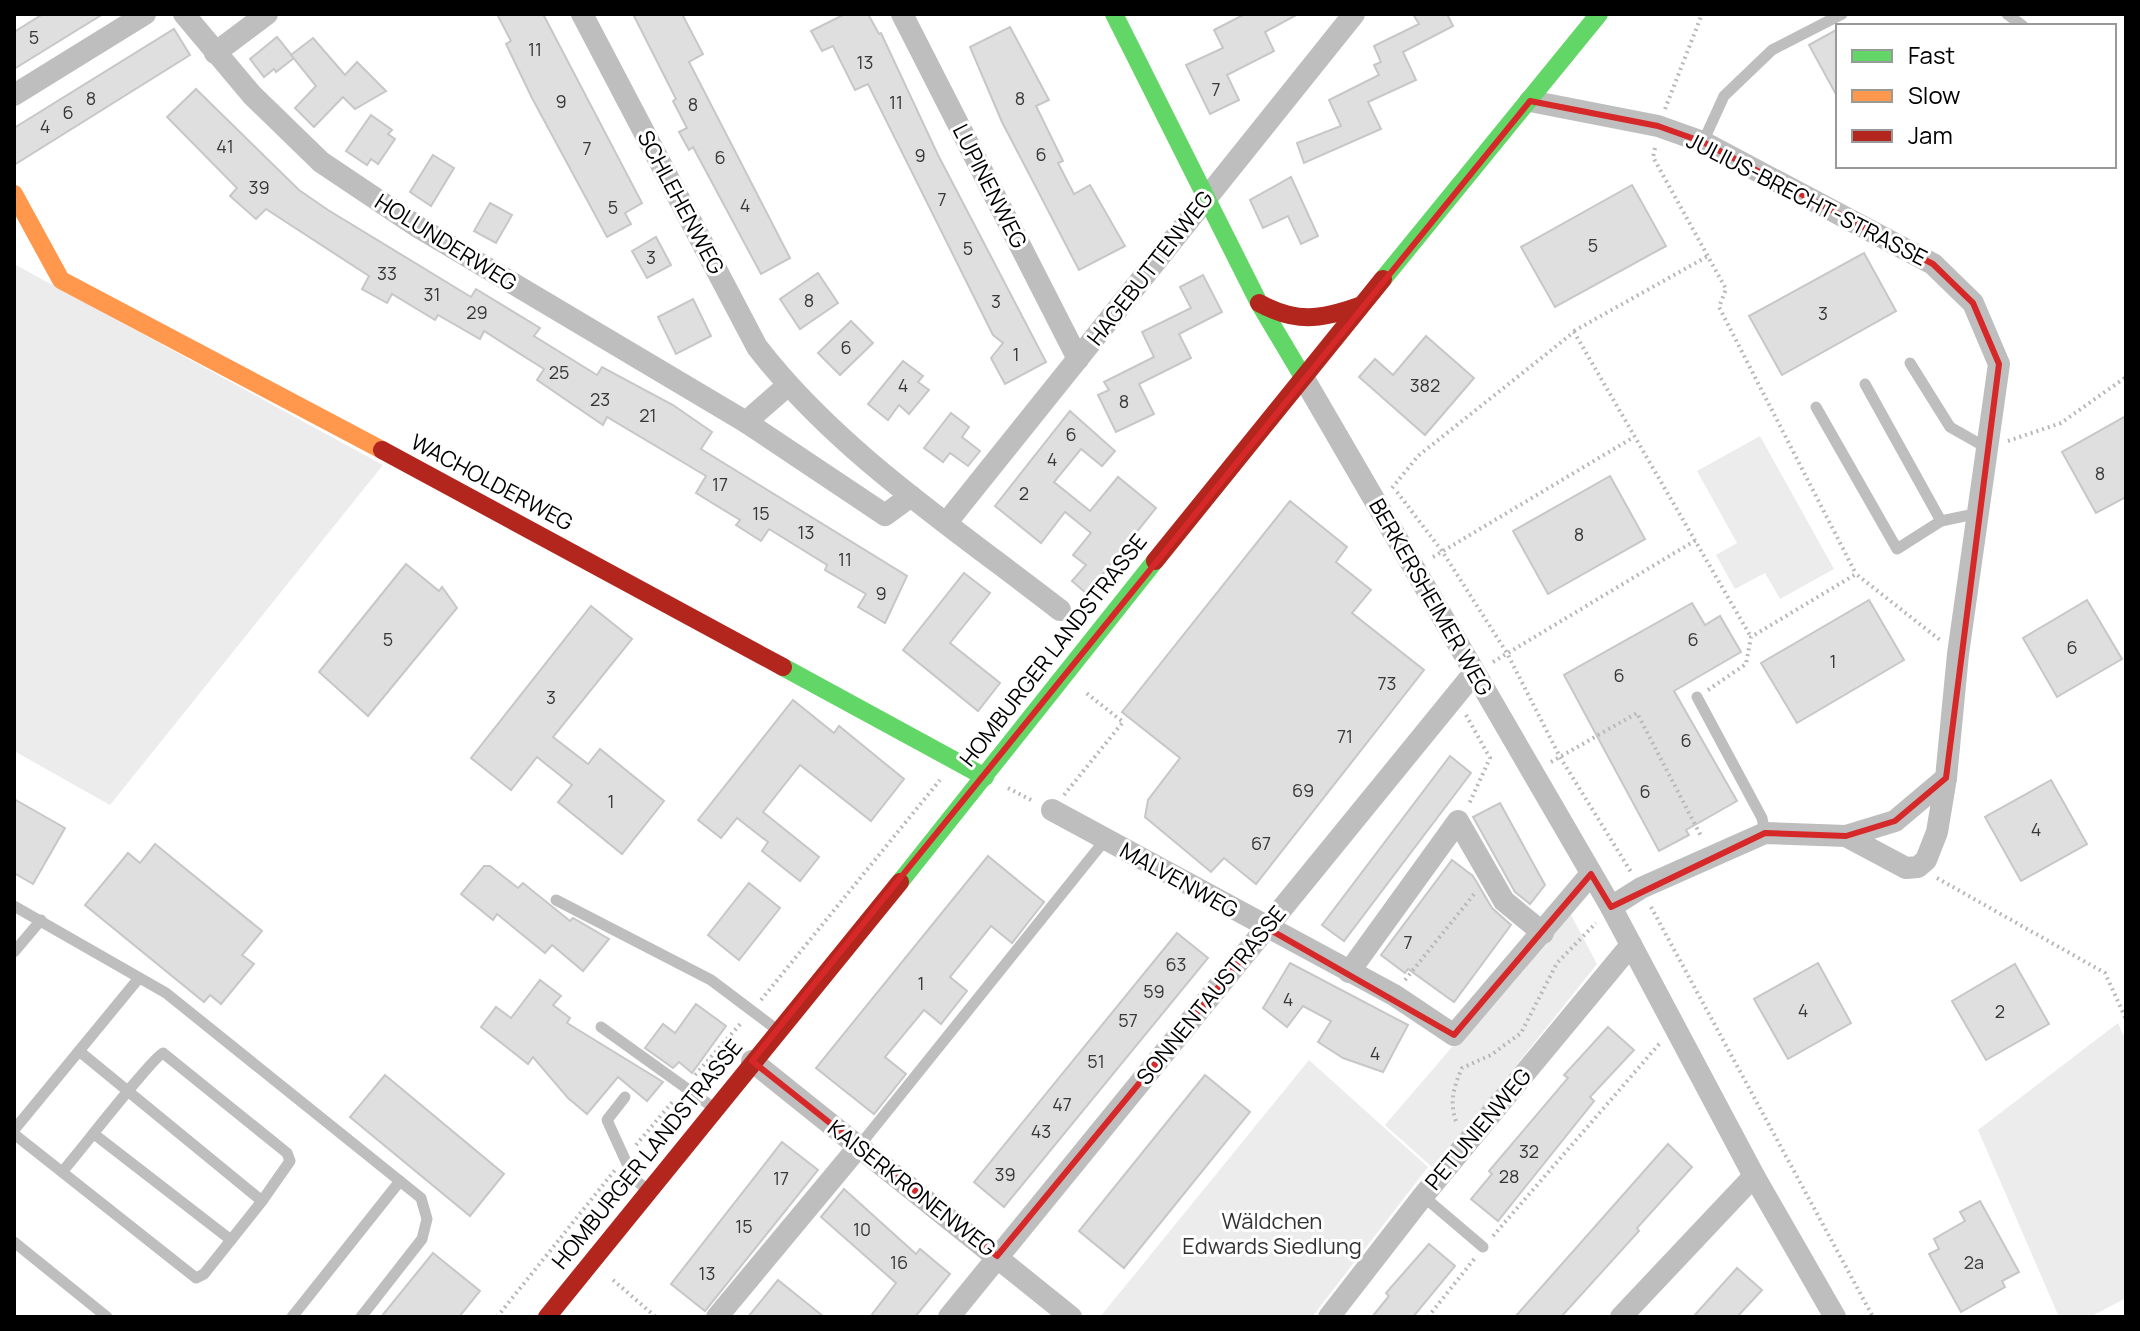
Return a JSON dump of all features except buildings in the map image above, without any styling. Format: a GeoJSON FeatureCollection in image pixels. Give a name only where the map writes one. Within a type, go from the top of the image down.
{"type":"FeatureCollection","features":[{"type":"Feature","properties":{"kind":"street"},"geometry":{"type":"LineString","coordinates":[[14,95],[145,14]]}},
{"type":"Feature","properties":{"kind":"street","name":"HOLUNDERWEG"},"geometry":{"type":"LineString","coordinates":[[184,14],[215,53],[321,162],[418,227],[746,422],[885,515],[911,496]]}},
{"type":"Feature","properties":{"kind":"street"},"geometry":{"type":"LineString","coordinates":[[215,53],[267,14]]}},
{"type":"Feature","properties":{"kind":"street","name":"SCHLEHENWEG"},"geometry":{"type":"LineString","coordinates":[[582,14],[757,347],[787,386]]}},
{"type":"Feature","properties":{"kind":"street","name":"LUPINENWEG"},"geometry":{"type":"LineString","coordinates":[[902,14],[1078,359]]}},
{"type":"Feature","properties":{"kind":"street","name":"BERKERSHEIMER WEG"},"geometry":{"type":"LineString","coordinates":[[1114,14],[1259,303],[1611,907],[1754,1176],[1835,1317]]}},
{"type":"Feature","properties":{"kind":"street","name":"HAGEBUTTENWEG"},"geometry":{"type":"LineString","coordinates":[[947,522],[1354,14]]}},
{"type":"Feature","properties":{"kind":"street","name":"HOMBURGER LANDSTRASSE"},"geometry":{"type":"LineString","coordinates":[[547,1317],[777,1029],[985,777],[1102,624],[1599,14]]}},
{"type":"Feature","properties":{"kind":"street","name":"JULIUS-BRECHT-STRASSE"},"geometry":{"type":"LineString","coordinates":[[1530,101],[1658,126],[1703,142],[1933,264],[1973,303],[1999,364],[1958,654],[1946,778],[1937,832],[1926,860],[1918,867]]}},
{"type":"Feature","properties":{"kind":"street","name":"WACHOLDERWEG"},"geometry":{"type":"LineString","coordinates":[[14,194],[61,280],[532,529],[985,777]]}},
{"type":"Feature","properties":{"kind":"street"},"geometry":{"type":"LineString","coordinates":[[1259,303],[1287,319],[1306,323],[1359,306]]}},
{"type":"Feature","properties":{"kind":"street"},"geometry":{"type":"LineString","coordinates":[[746,422],[787,386],[911,496],[1060,610]]}},
{"type":"Feature","properties":{"kind":"street","name":"SONNENTAUSTRASSE"},"geometry":{"type":"LineString","coordinates":[[949,1317],[1474,673]]}},
{"type":"Feature","properties":{"kind":"street"},"geometry":{"type":"LineString","coordinates":[[1611,907],[1641,888],[1765,833],[1846,836],[1895,821],[1946,778]]}},
{"type":"Feature","properties":{"kind":"street","name":"MALVENWEG"},"geometry":{"type":"LineString","coordinates":[[1052,810],[1394,995],[1454,1035],[1591,874]]}},
{"type":"Feature","properties":{"kind":"street"},"geometry":{"type":"LineString","coordinates":[[1349,972],[1458,821],[1504,901],[1543,933]]}},
{"type":"Feature","properties":{"kind":"street"},"geometry":{"type":"LineString","coordinates":[[1846,836],[1906,868],[1918,867]]}},
{"type":"Feature","properties":{"kind":"street","name":"PETUNIENWEG"},"geometry":{"type":"LineString","coordinates":[[1329,1317],[1423,1196],[1631,945]]}},
{"type":"Feature","properties":{"kind":"street","name":"KAISERKRONENWEG"},"geometry":{"type":"LineString","coordinates":[[752,1061],[1071,1317]]}},
{"type":"Feature","properties":{"kind":"street"},"geometry":{"type":"LineString","coordinates":[[717,1317],[860,1145]]}},
{"type":"Feature","properties":{"kind":"street"},"geometry":{"type":"LineString","coordinates":[[1621,1317],[1754,1176]]}},
{"type":"Feature","properties":{"kind":"lane"},"geometry":{"type":"LineString","coordinates":[[1703,142],[1724,96],[1772,50],[1842,14]]}},
{"type":"Feature","properties":{"kind":"lane"},"geometry":{"type":"LineString","coordinates":[[1910,363],[1950,427],[1987,448]]}},
{"type":"Feature","properties":{"kind":"lane"},"geometry":{"type":"LineString","coordinates":[[1865,384],[1941,521]]}},
{"type":"Feature","properties":{"kind":"lane"},"geometry":{"type":"LineString","coordinates":[[1816,407],[1897,549],[1941,521],[1979,513]]}},
{"type":"Feature","properties":{"kind":"lane"},"geometry":{"type":"LineString","coordinates":[[1697,697],[1762,818],[1765,833]]}},
{"type":"Feature","properties":{"kind":"lane"},"geometry":{"type":"LineString","coordinates":[[860,1145],[1105,840]]}},
{"type":"Feature","properties":{"kind":"lane"},"geometry":{"type":"LineString","coordinates":[[556,900],[711,980],[777,1029]]}},
{"type":"Feature","properties":{"kind":"lane"},"geometry":{"type":"LineString","coordinates":[[14,906],[166,993],[421,1198],[427,1219],[422,1239],[361,1317]]}},
{"type":"Feature","properties":{"kind":"lane"},"geometry":{"type":"LineString","coordinates":[[14,952],[41,920]]}},
{"type":"Feature","properties":{"kind":"lane"},"geometry":{"type":"LineString","coordinates":[[62,1172],[156,1056],[163,1053],[287,1153],[290,1161],[204,1274],[196,1278],[62,1172],[14,1132],[139,978]]}},
{"type":"Feature","properties":{"kind":"lane"},"geometry":{"type":"LineString","coordinates":[[601,1027],[714,1109]]}},
{"type":"Feature","properties":{"kind":"lane"},"geometry":{"type":"LineString","coordinates":[[79,1051],[262,1201]]}},
{"type":"Feature","properties":{"kind":"lane"},"geometry":{"type":"LineString","coordinates":[[625,1097],[607,1120],[634,1179],[648,1191]]}},
{"type":"Feature","properties":{"kind":"lane"},"geometry":{"type":"LineString","coordinates":[[94,1134],[231,1240]]}},
{"type":"Feature","properties":{"kind":"lane"},"geometry":{"type":"LineString","coordinates":[[292,1317],[400,1181]]}},
{"type":"Feature","properties":{"kind":"lane"},"geometry":{"type":"LineString","coordinates":[[1423,1196],[1483,1247]]}},
{"type":"Feature","properties":{"kind":"lane"},"geometry":{"type":"LineString","coordinates":[[14,1242],[107,1317]]}},
{"type":"Feature","properties":{"kind":"path"},"geometry":{"type":"LineString","coordinates":[[1702,14],[1658,126],[1653,157],[1726,289],[1719,307],[1856,574],[1958,654]]}},
{"type":"Feature","properties":{"kind":"path"},"geometry":{"type":"LineString","coordinates":[[1377,504],[1418,456],[1574,332],[1708,256]]}},
{"type":"Feature","properties":{"kind":"path"},"geometry":{"type":"LineString","coordinates":[[1574,332],[1751,637],[1746,664],[1697,697]]}},
{"type":"Feature","properties":{"kind":"path"},"geometry":{"type":"LineString","coordinates":[[1987,448],[2061,423],[2126,377]]}},
{"type":"Feature","properties":{"kind":"path"},"geometry":{"type":"LineString","coordinates":[[1414,570],[1634,437]]}},
{"type":"Feature","properties":{"kind":"path"},"geometry":{"type":"LineString","coordinates":[[1385,474],[1442,551],[1507,653],[1560,757],[1641,888],[1873,1317]]}},
{"type":"Feature","properties":{"kind":"path"},"geometry":{"type":"LineString","coordinates":[[1474,673],[1696,540]]}},
{"type":"Feature","properties":{"kind":"path"},"geometry":{"type":"LineString","coordinates":[[1751,637],[1856,574]]}},
{"type":"Feature","properties":{"kind":"path"},"geometry":{"type":"LineString","coordinates":[[1008,788],[1052,810],[1123,722],[1085,692]]}},
{"type":"Feature","properties":{"kind":"path"},"geometry":{"type":"LineString","coordinates":[[1456,695],[1490,758],[1476,794],[1458,821]]}},
{"type":"Feature","properties":{"kind":"path"},"geometry":{"type":"LineString","coordinates":[[1533,770],[1637,713],[1712,858]]}},
{"type":"Feature","properties":{"kind":"path"},"geometry":{"type":"LineString","coordinates":[[762,999],[935,786]]}},
{"type":"Feature","properties":{"kind":"path"},"geometry":{"type":"LineString","coordinates":[[1918,867],[2105,973],[2126,1019]]}},
{"type":"Feature","properties":{"kind":"path"},"geometry":{"type":"LineString","coordinates":[[1394,995],[1479,888]]}},
{"type":"Feature","properties":{"kind":"path"},"geometry":{"type":"LineString","coordinates":[[1465,1145],[1452,1111],[1453,1087],[1462,1068],[1491,1055],[1521,1033],[1557,963],[1611,907]]}},
{"type":"Feature","properties":{"kind":"path"},"geometry":{"type":"LineString","coordinates":[[797,956],[803,961]]}},
{"type":"Feature","properties":{"kind":"path"},"geometry":{"type":"LineString","coordinates":[[497,1317],[625,1158],[741,1022]]}},
{"type":"Feature","properties":{"kind":"path"},"geometry":{"type":"LineString","coordinates":[[1428,1317],[1483,1247],[1674,1026]]}},
{"type":"Feature","properties":{"kind":"path"},"geometry":{"type":"LineString","coordinates":[[613,1280],[656,1317]]}},
{"type":"Feature","properties":{"kind":"highlighted area"},"geometry":{"type":"Polygon","coordinates":[[[1530,101],[1658,126],[1703,142],[1933,264],[1973,303],[1999,364],[1946,778],[1895,821],[1846,836],[1765,833],[1611,907],[1591,874],[1454,1035],[1267,928],[997,1256],[752,1061],[1530,101]]]}},
{"type":"Feature","properties":{"kind":"green space"},"geometry":{"type":"Polygon","coordinates":[[[14,264],[383,465],[110,805],[14,751],[14,264]]]}},
{"type":"Feature","properties":{"kind":"green space"},"geometry":{"type":"Polygon","coordinates":[[[1760,436],[1834,569],[1780,599],[1765,573],[1735,589],[1716,555],[1737,543],[1697,471],[1760,436]]]}},
{"type":"Feature","properties":{"kind":"green space"},"geometry":{"type":"Polygon","coordinates":[[[1569,911],[1597,964],[1434,1169],[1385,1125],[1569,911]]]}},
{"type":"Feature","properties":{"kind":"green space"},"geometry":{"type":"Polygon","coordinates":[[[2118,1023],[2126,1041],[2126,1298],[2090,1317],[2059,1317],[1978,1130],[2118,1023]]]}},
{"type":"Feature","properties":{"kind":"green space","name":"Wäldchen Edwards Siedlung"},"geometry":{"type":"Polygon","coordinates":[[[1309,1060],[1428,1167],[1312,1317],[1100,1317],[1309,1060]]]}},
{"type":"Feature","properties":{"kind":"traffic: fast"},"geometry":{"type":"LineString","coordinates":[[1114,14],[1259,303],[1303,377]]}},
{"type":"Feature","properties":{"kind":"traffic: fast"},"geometry":{"type":"LineString","coordinates":[[1383,279],[1599,14]]}},
{"type":"Feature","properties":{"kind":"traffic: fast"},"geometry":{"type":"LineString","coordinates":[[900,882],[1155,561]]}},
{"type":"Feature","properties":{"kind":"traffic: fast"},"geometry":{"type":"LineString","coordinates":[[783,667],[985,777]]}},
{"type":"Feature","properties":{"kind":"traffic: slow"},"geometry":{"type":"LineString","coordinates":[[14,194],[61,280],[382,450]]}},
{"type":"Feature","properties":{"kind":"traffic: jam"},"geometry":{"type":"LineString","coordinates":[[1155,561],[1383,279]]}},
{"type":"Feature","properties":{"kind":"traffic: jam"},"geometry":{"type":"LineString","coordinates":[[1259,303],[1285,314],[1308,317],[1359,306]]}},
{"type":"Feature","properties":{"kind":"traffic: jam"},"geometry":{"type":"LineString","coordinates":[[382,450],[783,667]]}},
{"type":"Feature","properties":{"kind":"traffic: jam"},"geometry":{"type":"LineString","coordinates":[[547,1317],[900,882]]}}]}
